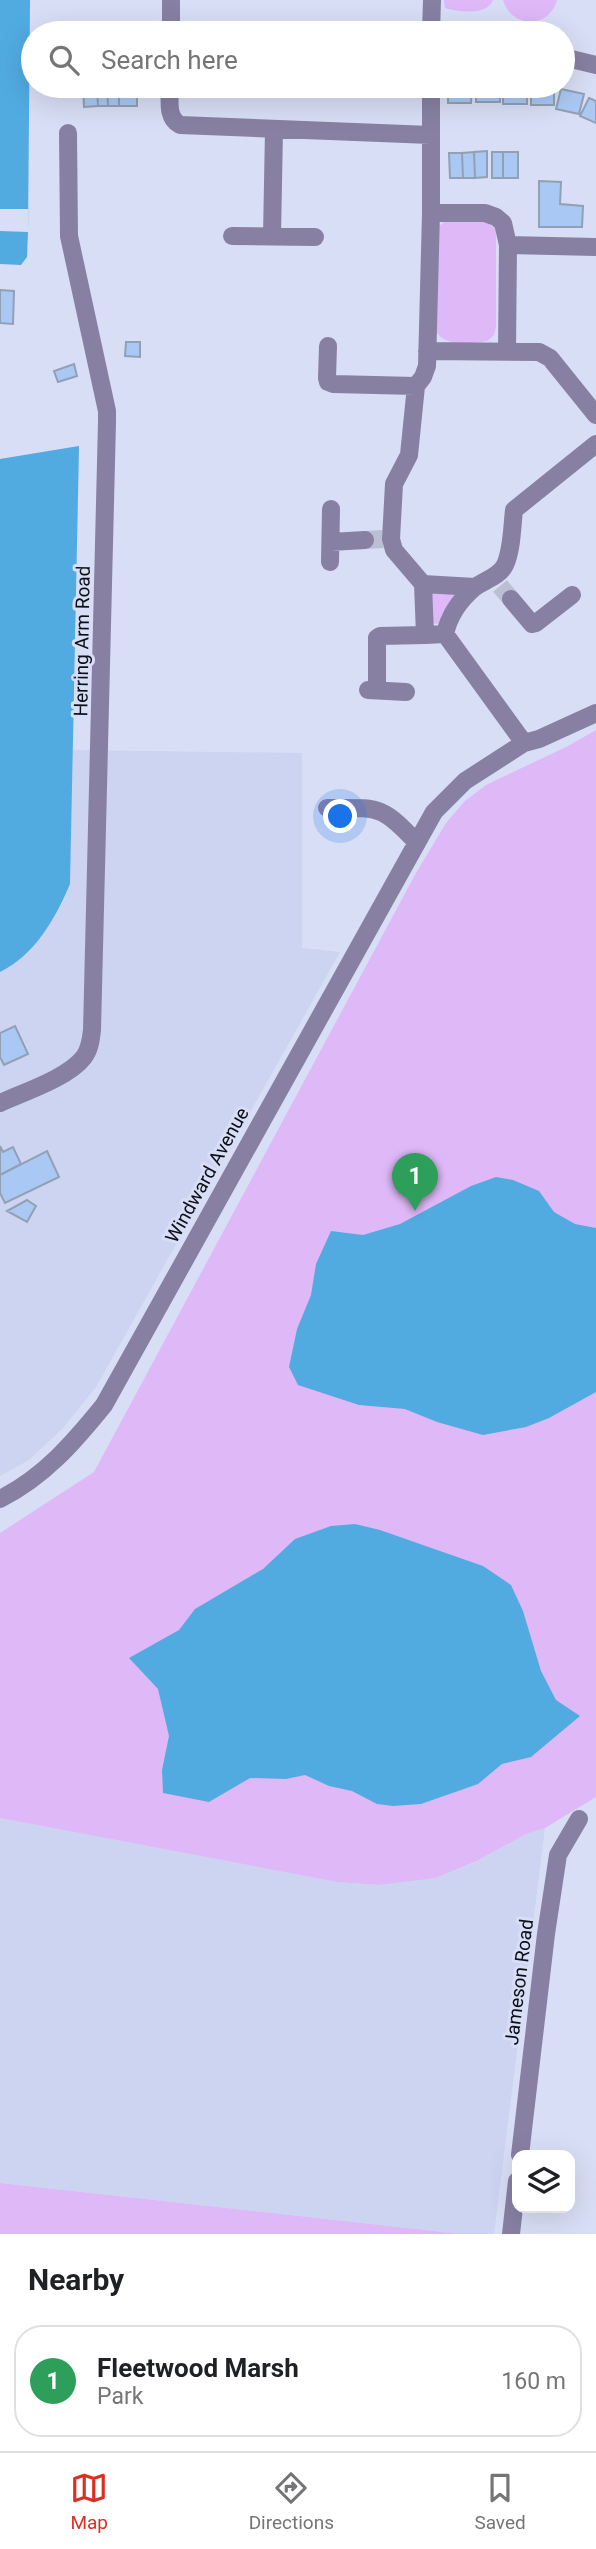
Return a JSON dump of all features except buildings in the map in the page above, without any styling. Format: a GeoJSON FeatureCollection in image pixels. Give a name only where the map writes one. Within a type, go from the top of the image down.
{"type":"FeatureCollection","features":[{"type":"Feature","properties":{"kind":"street"},"geometry":{"type":"LineString","coordinates":[[170,21],[171,0]]}},
{"type":"Feature","properties":{"kind":"street"},"geometry":{"type":"LineString","coordinates":[[431,21],[432,0]]}},
{"type":"Feature","properties":{"kind":"street"},"geometry":{"type":"LineString","coordinates":[[575,58],[596,65]]}},
{"type":"Feature","properties":{"kind":"street"},"geometry":{"type":"LineString","coordinates":[[170,98],[170,112],[176,124],[430,135]]}},
{"type":"Feature","properties":{"kind":"street"},"geometry":{"type":"LineString","coordinates":[[425,635],[423,584],[387,539],[394,484],[410,455],[416,386],[427,366],[431,98]]}},
{"type":"Feature","properties":{"kind":"street"},"geometry":{"type":"LineString","coordinates":[[272,236],[274,130]]}},
{"type":"Feature","properties":{"kind":"street","name":"Herring Arm Road"},"geometry":{"type":"LineString","coordinates":[[0,1102],[71,1069],[84,1056],[91,1043],[92,1030],[107,422],[69,236],[68,133]]}},
{"type":"Feature","properties":{"kind":"street"},"geometry":{"type":"LineString","coordinates":[[431,213],[485,214],[496,217],[503,223],[508,245],[507,351]]}},
{"type":"Feature","properties":{"kind":"street"},"geometry":{"type":"LineString","coordinates":[[232,236],[315,237]]}},
{"type":"Feature","properties":{"kind":"street"},"geometry":{"type":"LineString","coordinates":[[508,245],[596,247]]}},
{"type":"Feature","properties":{"kind":"street"},"geometry":{"type":"LineString","coordinates":[[328,346],[327,378],[332,384],[416,386]]}},
{"type":"Feature","properties":{"kind":"street"},"geometry":{"type":"LineString","coordinates":[[427,351],[539,352],[550,358],[596,415]]}},
{"type":"Feature","properties":{"kind":"street"},"geometry":{"type":"LineString","coordinates":[[572,595],[532,624],[501,587],[504,567],[514,510],[596,444]]}},
{"type":"Feature","properties":{"kind":"street"},"geometry":{"type":"LineString","coordinates":[[330,562],[331,509]]}},
{"type":"Feature","properties":{"kind":"street"},"geometry":{"type":"LineString","coordinates":[[331,542],[365,540]]}},
{"type":"Feature","properties":{"kind":"street"},"geometry":{"type":"LineString","coordinates":[[423,584],[501,587]]}},
{"type":"Feature","properties":{"kind":"street"},"geometry":{"type":"LineString","coordinates":[[475,587],[455,609],[445,634],[524,743]]}},
{"type":"Feature","properties":{"kind":"street"},"geometry":{"type":"LineString","coordinates":[[406,692],[372,690],[377,638],[445,634]]}},
{"type":"Feature","properties":{"kind":"street","name":"Windward Avenue"},"geometry":{"type":"LineString","coordinates":[[0,1499],[32,1479],[71,1446],[104,1405],[434,812],[465,781],[524,743],[596,713]]}},
{"type":"Feature","properties":{"kind":"street"},"geometry":{"type":"LineString","coordinates":[[327,808],[379,810],[398,822],[417,842]]}},
{"type":"Feature","properties":{"kind":"street","name":"Jameson Road"},"geometry":{"type":"LineString","coordinates":[[521,2150],[545,1934],[558,1855],[579,1819]]}},
{"type":"Feature","properties":{"kind":"street"},"geometry":{"type":"LineString","coordinates":[[511,2234],[513,2213]]}},
{"type":"Feature","properties":{"kind":"shaded area"},"geometry":{"type":"Polygon","coordinates":[[[444,0],[493,0],[485,9],[472,12],[445,8],[444,0]]]}},
{"type":"Feature","properties":{"kind":"shaded area"},"geometry":{"type":"Polygon","coordinates":[[[503,0],[557,0],[553,10],[539,21],[521,20],[507,9],[503,0]]]}},
{"type":"Feature","properties":{"kind":"shaded area"},"geometry":{"type":"Polygon","coordinates":[[[447,220],[484,220],[496,229],[496,327],[494,335],[487,341],[450,341],[439,335],[435,329],[439,226],[447,220]]]}},
{"type":"Feature","properties":{"kind":"shaded area"},"geometry":{"type":"Polygon","coordinates":[[[79,446],[73,750],[302,753],[302,948],[340,952],[96,1387],[63,1428],[29,1460],[0,1476],[0,459],[79,446]]]}},
{"type":"Feature","properties":{"kind":"shaded area"},"geometry":{"type":"Polygon","coordinates":[[[455,591],[456,601],[441,616],[441,624],[428,623],[430,593],[455,591]]]}},
{"type":"Feature","properties":{"kind":"shaded area"},"geometry":{"type":"Polygon","coordinates":[[[596,730],[596,1797],[545,1828],[526,1834],[477,1861],[436,1878],[379,1885],[337,1882],[0,1818],[0,1533],[94,1472],[416,873],[446,823],[465,801],[486,785],[596,730]]]}},
{"type":"Feature","properties":{"kind":"shaded area"},"geometry":{"type":"Polygon","coordinates":[[[0,1818],[337,1882],[379,1885],[436,1878],[476,1862],[526,1834],[545,1828],[494,2234],[461,2234],[0,2183],[0,1818]]]}},
{"type":"Feature","properties":{"kind":"shaded area"},"geometry":{"type":"Polygon","coordinates":[[[0,2183],[461,2234],[0,2234],[0,2183]]]}},
{"type":"Feature","properties":{"kind":"water"},"geometry":{"type":"Polygon","coordinates":[[[0,0],[30,0],[30,21],[21,21],[21,98],[29,98],[27,257],[21,265],[0,264],[0,0]]]}},
{"type":"Feature","properties":{"kind":"water"},"geometry":{"type":"Polygon","coordinates":[[[79,446],[70,884],[58,910],[34,946],[0,972],[0,459],[79,446]]]}},
{"type":"Feature","properties":{"kind":"water"},"geometry":{"type":"Polygon","coordinates":[[[496,1177],[513,1180],[539,1191],[554,1212],[575,1224],[596,1228],[596,1392],[549,1418],[526,1427],[483,1435],[437,1422],[405,1409],[359,1405],[298,1385],[289,1367],[297,1329],[311,1295],[316,1264],[331,1231],[363,1235],[400,1224],[471,1186],[496,1177]]]}},
{"type":"Feature","properties":{"kind":"water"},"geometry":{"type":"Polygon","coordinates":[[[355,1524],[483,1566],[511,1585],[523,1611],[541,1671],[556,1700],[580,1716],[531,1757],[502,1764],[478,1784],[421,1804],[377,1804],[352,1791],[329,1786],[305,1775],[286,1779],[250,1778],[209,1802],[163,1793],[162,1770],[169,1736],[158,1689],[129,1658],[179,1630],[195,1609],[263,1569],[295,1539],[331,1526],[355,1524]]]}},
{"type":"Feature","properties":{"kind":"pier"},"geometry":{"type":"Polygon","coordinates":[[[0,209],[28,209],[28,232],[0,231],[0,209]]]}},
{"type":"Feature","properties":{"kind":"tunnel"},"geometry":{"type":"LineString","coordinates":[[365,540],[383,539]]}},
{"type":"Feature","properties":{"kind":"tunnel"},"geometry":{"type":"LineString","coordinates":[[500,586],[511,599]]}},
{"type":"Feature","properties":{"kind":"place","name":"Fleetwood Marsh"},"geometry":{"type":"Point","coordinates":[415,1211]}}]}
